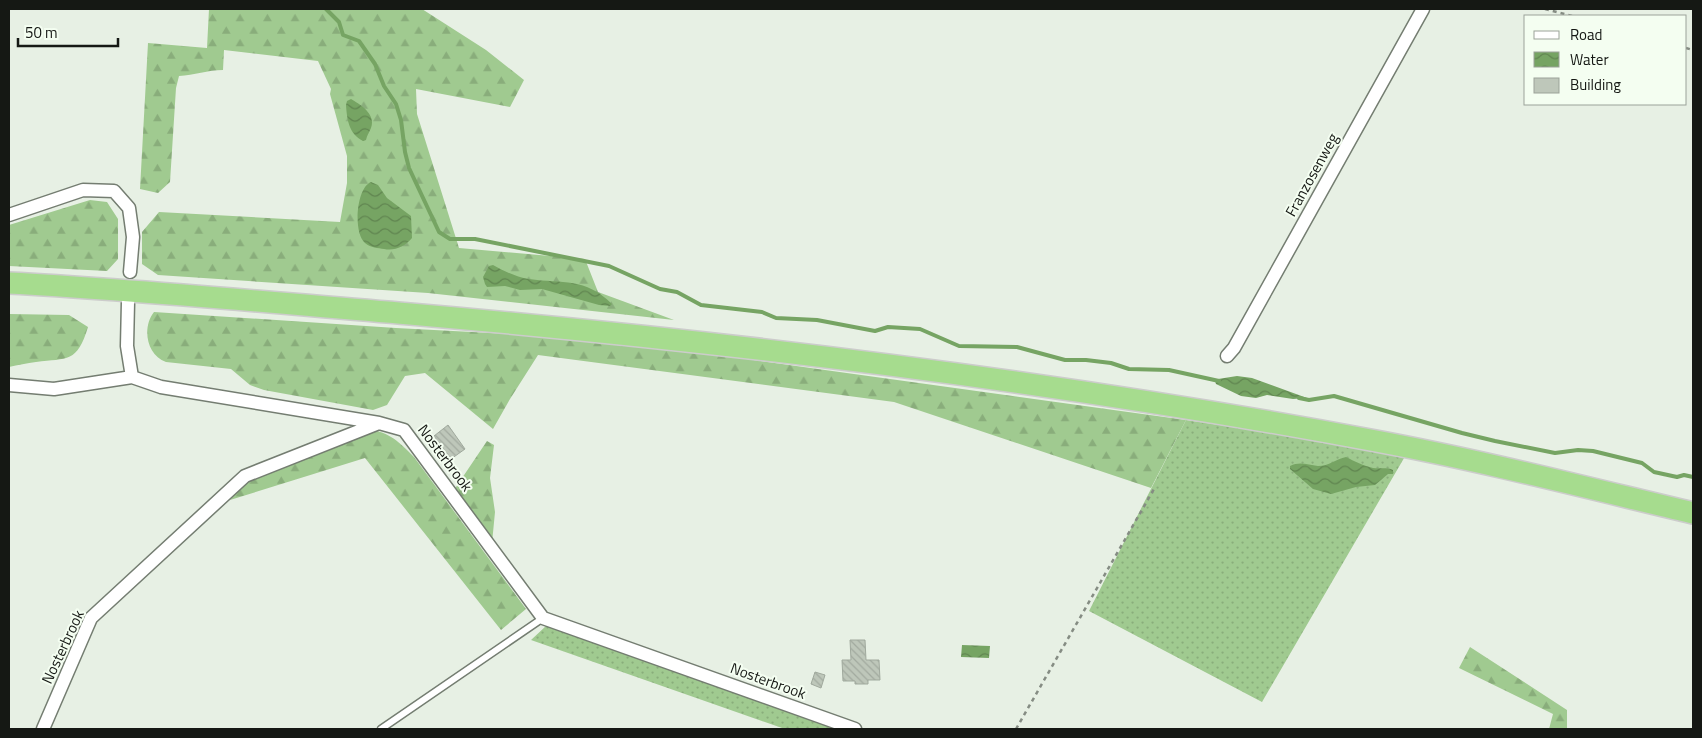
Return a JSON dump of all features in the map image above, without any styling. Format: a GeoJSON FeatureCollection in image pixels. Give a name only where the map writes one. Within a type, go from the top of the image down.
{"type":"FeatureCollection","features":[{"type":"Feature","properties":{"kind":"highway"},"geometry":{"type":"LineString","coordinates":[[9,284],[102,288],[538,326],[744,347],[982,377],[1198,409],[1378,441],[1500,466],[1693,512]]}},
{"type":"Feature","properties":{"kind":"street","name":"Franzosenweg"},"geometry":{"type":"LineString","coordinates":[[1227,356],[1238,340],[1423,9]]}},
{"type":"Feature","properties":{"kind":"street"},"geometry":{"type":"LineString","coordinates":[[9,215],[83,190],[114,191],[130,208],[133,237],[130,272]]}},
{"type":"Feature","properties":{"kind":"street"},"geometry":{"type":"LineString","coordinates":[[128,302],[127,346],[132,377]]}},
{"type":"Feature","properties":{"kind":"street"},"geometry":{"type":"LineString","coordinates":[[9,385],[54,389],[132,377],[161,387],[379,423]]}},
{"type":"Feature","properties":{"kind":"street","name":"Nosterbrook"},"geometry":{"type":"LineString","coordinates":[[43,729],[91,618],[244,476],[379,423],[404,430],[543,618],[855,729]]}},
{"type":"Feature","properties":{"kind":"lane"},"geometry":{"type":"LineString","coordinates":[[381,729],[543,618]]}},
{"type":"Feature","properties":{"kind":"path"},"geometry":{"type":"LineString","coordinates":[[1545,9],[1568,15]]}},
{"type":"Feature","properties":{"kind":"path"},"geometry":{"type":"LineString","coordinates":[[1016,729],[1154,489]]}},
{"type":"Feature","properties":{"kind":"green space"},"geometry":{"type":"Polygon","coordinates":[[[209,9],[422,9],[486,50],[524,80],[510,107],[416,89],[417,114],[459,248],[585,259],[598,292],[674,320],[428,293],[158,275],[142,264],[142,232],[159,212],[340,222],[347,183],[347,156],[330,94],[331,89],[318,61],[224,50],[223,70],[179,76],[176,88],[170,182],[158,193],[140,189],[148,43],[207,48],[209,9]]]}},
{"type":"Feature","properties":{"kind":"green space"},"geometry":{"type":"Polygon","coordinates":[[[90,200],[107,202],[118,219],[118,259],[107,271],[9,266],[9,225],[90,200]]]}},
{"type":"Feature","properties":{"kind":"green space"},"geometry":{"type":"Polygon","coordinates":[[[154,312],[551,336],[725,356],[1186,420],[1151,488],[894,402],[538,355],[493,429],[425,373],[405,376],[387,405],[373,410],[264,390],[250,385],[231,369],[166,362],[154,353],[148,340],[148,325],[154,312]]]}},
{"type":"Feature","properties":{"kind":"green space"},"geometry":{"type":"Polygon","coordinates":[[[9,314],[69,315],[88,327],[80,347],[70,356],[64,359],[9,367],[9,314]]]}},
{"type":"Feature","properties":{"kind":"green space"},"geometry":{"type":"Polygon","coordinates":[[[1186,420],[1407,453],[1262,702],[1089,611],[1186,420]]]}},
{"type":"Feature","properties":{"kind":"green space"},"geometry":{"type":"Polygon","coordinates":[[[368,429],[394,438],[414,457],[526,609],[501,630],[365,458],[230,500],[244,484],[368,429]]]}},
{"type":"Feature","properties":{"kind":"green space"},"geometry":{"type":"Polygon","coordinates":[[[487,441],[494,445],[490,478],[495,512],[492,543],[454,490],[487,441]]]}},
{"type":"Feature","properties":{"kind":"green space"},"geometry":{"type":"Polygon","coordinates":[[[546,626],[836,729],[785,729],[531,640],[546,626]]]}},
{"type":"Feature","properties":{"kind":"green space"},"geometry":{"type":"Polygon","coordinates":[[[1470,647],[1567,710],[1567,729],[1549,729],[1553,714],[1459,668],[1470,647]]]}},
{"type":"Feature","properties":{"kind":"water"},"geometry":{"type":"Polygon","coordinates":[[[351,99],[370,114],[371,128],[366,140],[363,141],[355,135],[348,121],[346,105],[347,101],[351,99]]]}},
{"type":"Feature","properties":{"kind":"water"},"geometry":{"type":"Polygon","coordinates":[[[371,182],[378,185],[387,198],[411,216],[412,238],[399,248],[374,248],[365,243],[361,238],[358,221],[359,201],[366,186],[371,182]]]}},
{"type":"Feature","properties":{"kind":"water"},"geometry":{"type":"Polygon","coordinates":[[[493,265],[510,274],[524,278],[573,283],[583,286],[602,295],[612,304],[610,306],[599,305],[542,289],[520,290],[505,286],[487,287],[483,277],[489,266],[493,265]]]}},
{"type":"Feature","properties":{"kind":"water"},"geometry":{"type":"Polygon","coordinates":[[[1237,376],[1252,378],[1307,398],[1293,399],[1267,395],[1256,398],[1241,396],[1216,384],[1215,381],[1237,376]]]}},
{"type":"Feature","properties":{"kind":"water"},"geometry":{"type":"Polygon","coordinates":[[[1346,457],[1370,467],[1391,469],[1393,474],[1388,474],[1375,485],[1356,487],[1331,494],[1313,489],[1290,469],[1290,466],[1297,464],[1322,466],[1346,457]]]}},
{"type":"Feature","properties":{"kind":"water"},"geometry":{"type":"Polygon","coordinates":[[[962,645],[990,646],[989,658],[961,657],[962,645]]]}},
{"type":"Feature","properties":{"kind":"building"},"geometry":{"type":"Polygon","coordinates":[[[448,425],[465,449],[451,459],[434,436],[448,425]]]}},
{"type":"Feature","properties":{"kind":"building"},"geometry":{"type":"Polygon","coordinates":[[[850,640],[865,640],[866,660],[879,660],[880,680],[868,680],[868,684],[855,684],[855,681],[843,681],[842,660],[851,660],[850,640]]]}},
{"type":"Feature","properties":{"kind":"building"},"geometry":{"type":"Polygon","coordinates":[[[815,672],[825,675],[821,688],[811,684],[815,672]]]}},
{"type":"Feature","properties":{"kind":"waterway"},"geometry":{"type":"LineString","coordinates":[[326,9],[339,22],[343,35],[359,41],[375,64],[384,86],[396,104],[401,120],[409,168],[439,232],[450,239],[475,239],[609,266],[660,289],[677,292],[701,305],[762,312],[776,318],[817,320],[875,331],[888,327],[920,329],[959,346],[1017,347],[1065,360],[1111,363],[1129,369],[1169,370],[1219,381]]}},
{"type":"Feature","properties":{"kind":"waterway"},"geometry":{"type":"LineString","coordinates":[[1299,398],[1309,400],[1334,396],[1495,441],[1555,453],[1578,450],[1593,451],[1642,463],[1654,472],[1677,477],[1684,475],[1693,477]]}}]}
